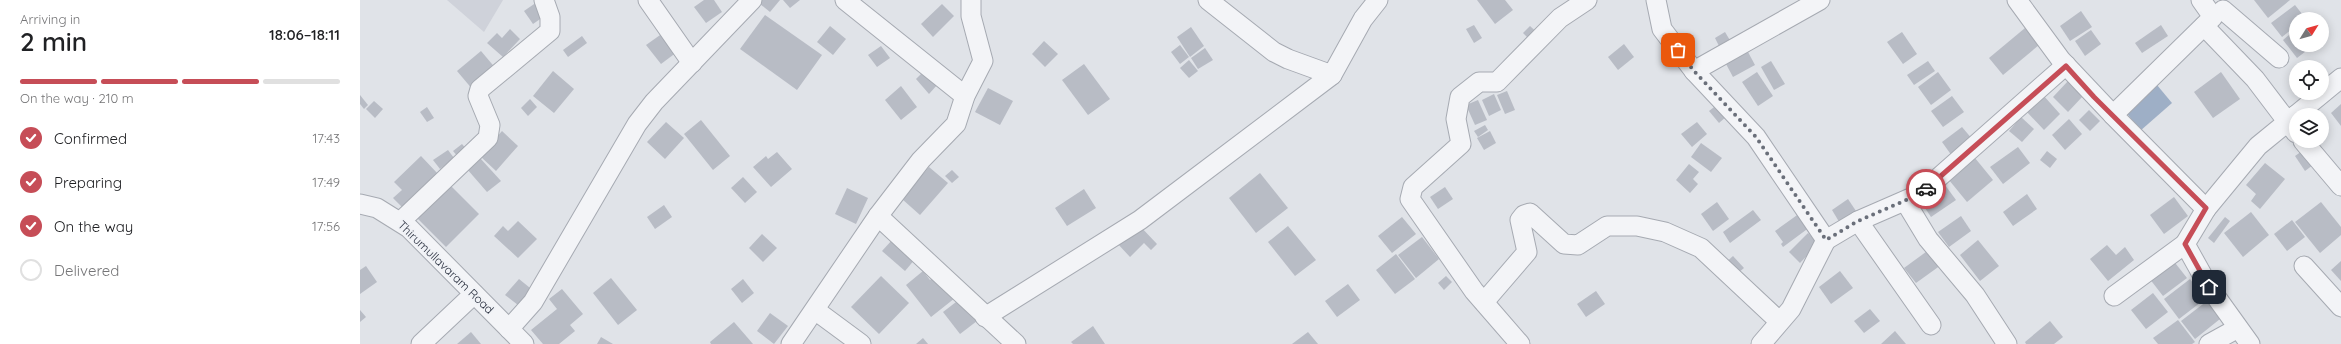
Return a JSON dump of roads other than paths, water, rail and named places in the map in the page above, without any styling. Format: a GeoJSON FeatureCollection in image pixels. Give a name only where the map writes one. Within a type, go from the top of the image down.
{"type":"FeatureCollection","features":[{"type":"Feature","properties":{"kind":"street"},"geometry":{"type":"LineString","coordinates":[[401,222],[488,138],[490,125],[478,96],[480,89],[550,31],[550,17],[544,0]]}},
{"type":"Feature","properties":{"kind":"street"},"geometry":{"type":"LineString","coordinates":[[648,0],[692,63]]}},
{"type":"Feature","properties":{"kind":"street"},"geometry":{"type":"LineString","coordinates":[[509,329],[532,302],[637,124],[654,102],[752,0]]}},
{"type":"Feature","properties":{"kind":"street"},"geometry":{"type":"LineString","coordinates":[[845,0],[965,96]]}},
{"type":"Feature","properties":{"kind":"street"},"geometry":{"type":"LineString","coordinates":[[791,344],[878,216],[922,160],[956,124],[965,96],[983,61],[971,16],[972,0]]}},
{"type":"Feature","properties":{"kind":"street"},"geometry":{"type":"LineString","coordinates":[[1208,0],[1274,52],[1288,59],[1332,75]]}},
{"type":"Feature","properties":{"kind":"street"},"geometry":{"type":"LineString","coordinates":[[985,317],[1140,220],[1332,75],[1364,19],[1378,0]]}},
{"type":"Feature","properties":{"kind":"street"},"geometry":{"type":"LineString","coordinates":[[1520,344],[1484,302],[1419,214],[1410,199],[1413,187],[1461,144],[1456,119],[1460,97],[1479,82],[1497,82],[1560,18],[1587,0]]}},
{"type":"Feature","properties":{"kind":"street"},"geometry":{"type":"LineString","coordinates":[[1656,0],[1662,29],[1694,71],[1756,137],[1826,240]]}},
{"type":"Feature","properties":{"kind":"street"},"geometry":{"type":"LineString","coordinates":[[1694,71],[1820,0]]}},
{"type":"Feature","properties":{"kind":"street"},"geometry":{"type":"LineString","coordinates":[[2017,0],[2066,66],[2206,208]]}},
{"type":"Feature","properties":{"kind":"street"},"geometry":{"type":"LineString","coordinates":[[2201,0],[2279,58]]}},
{"type":"Feature","properties":{"kind":"street"},"geometry":{"type":"LineString","coordinates":[[2113,115],[2218,13]]}},
{"type":"Feature","properties":{"kind":"street"},"geometry":{"type":"LineString","coordinates":[[2218,13],[2255,79],[2289,116]]}},
{"type":"Feature","properties":{"kind":"street"},"geometry":{"type":"LineString","coordinates":[[1761,344],[1791,309],[1826,240],[1858,221],[1920,194],[2066,66]]}},
{"type":"Feature","properties":{"kind":"street"},"geometry":{"type":"LineString","coordinates":[[2308,108],[2341,78]]}},
{"type":"Feature","properties":{"kind":"street"},"geometry":{"type":"LineString","coordinates":[[2114,296],[2185,244],[2206,208],[2258,146],[2289,124]]}},
{"type":"Feature","properties":{"kind":"street"},"geometry":{"type":"LineString","coordinates":[[2309,148],[2341,186]]}},
{"type":"Feature","properties":{"kind":"street"},"geometry":{"type":"LineString","coordinates":[[1905,201],[1928,239],[1975,295],[2007,344]]}},
{"type":"Feature","properties":{"kind":"street","name":"Thirumullavaram Road"},"geometry":{"type":"LineString","coordinates":[[360,204],[378,208],[401,222],[524,344]]}},
{"type":"Feature","properties":{"kind":"street"},"geometry":{"type":"LineString","coordinates":[[1484,302],[1527,252],[1520,220],[1524,215],[1530,212],[1564,244],[1578,245],[1607,226],[1637,226],[1665,232],[1701,248],[1779,322]]}},
{"type":"Feature","properties":{"kind":"street"},"geometry":{"type":"LineString","coordinates":[[878,216],[985,317],[1016,344]]}},
{"type":"Feature","properties":{"kind":"street"},"geometry":{"type":"LineString","coordinates":[[1858,221],[1931,325]]}},
{"type":"Feature","properties":{"kind":"street"},"geometry":{"type":"LineString","coordinates":[[2185,244],[2209,287],[2250,344]]}},
{"type":"Feature","properties":{"kind":"street"},"geometry":{"type":"LineString","coordinates":[[2304,266],[2341,307]]}},
{"type":"Feature","properties":{"kind":"street"},"geometry":{"type":"LineString","coordinates":[[421,344],[474,294]]}},
{"type":"Feature","properties":{"kind":"street"},"geometry":{"type":"LineString","coordinates":[[815,310],[861,344]]}},
{"type":"Feature","properties":{"kind":"street"},"geometry":{"type":"LineString","coordinates":[[2209,344],[2238,328]]}},
{"type":"Feature","properties":{"kind":"water"},"geometry":{"type":"Polygon","coordinates":[[[2157,85],[2172,103],[2140,131],[2126,112],[2157,85]]]}}]}
